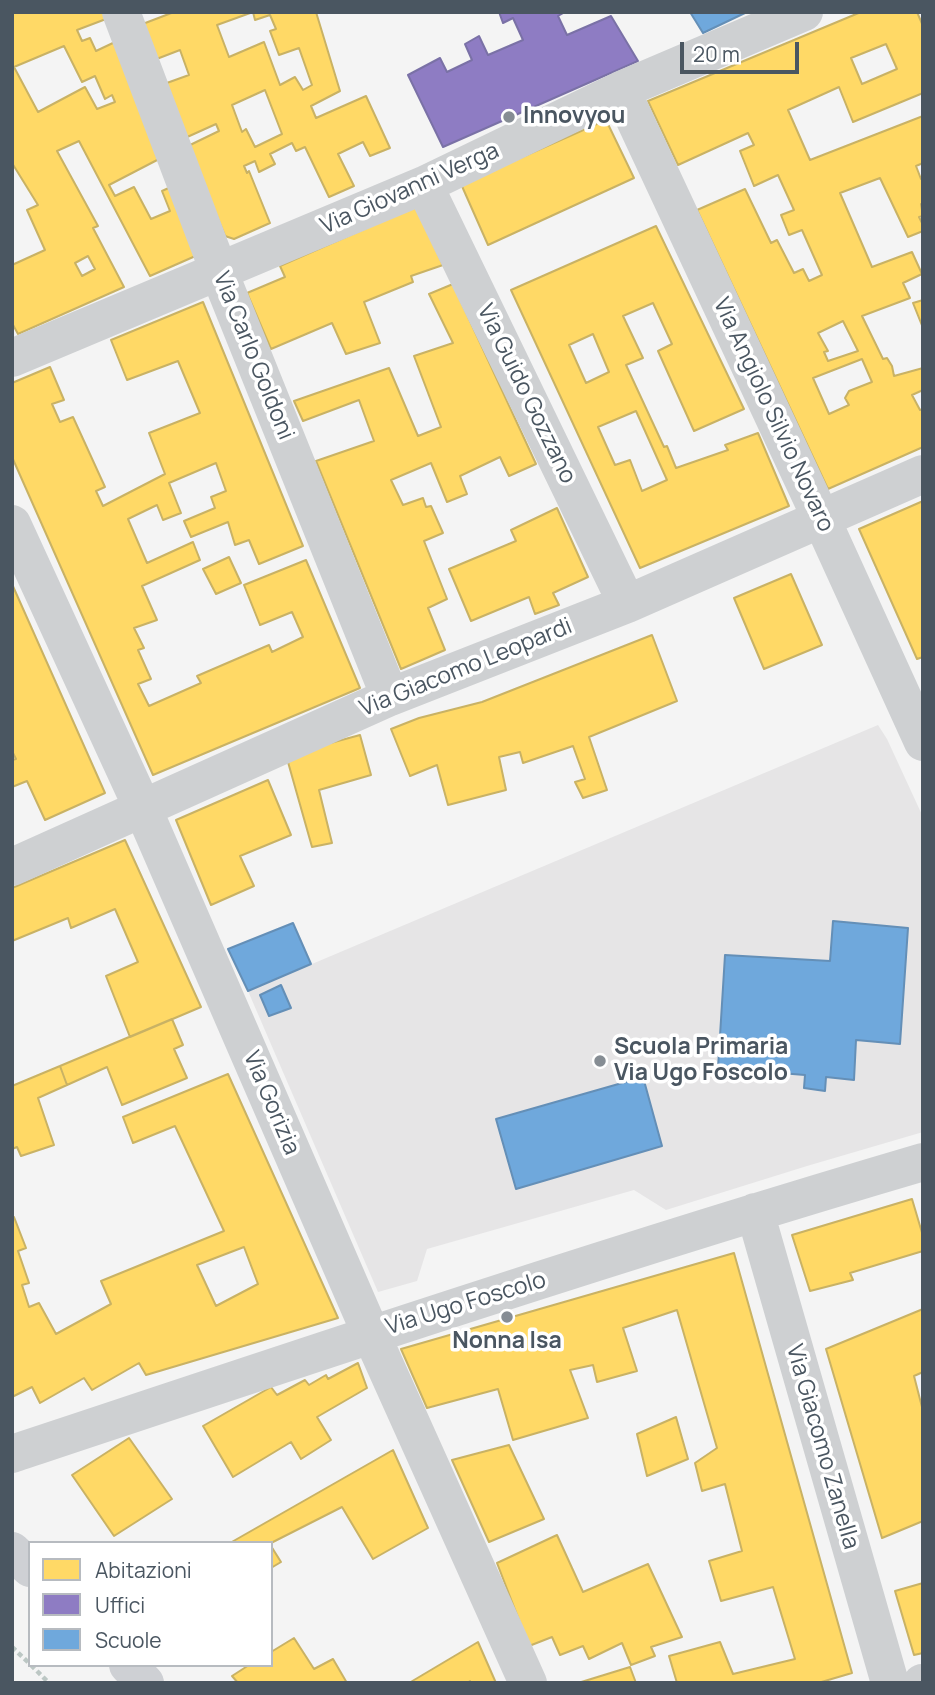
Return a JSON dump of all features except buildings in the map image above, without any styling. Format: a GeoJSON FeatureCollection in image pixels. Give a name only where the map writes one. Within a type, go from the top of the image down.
{"type":"FeatureCollection","features":[{"type":"Feature","properties":{"kind":"main road"},"geometry":{"type":"LineString","coordinates":[[12,1551],[28,1566]]}},
{"type":"Feature","properties":{"kind":"main road"},"geometry":{"type":"LineString","coordinates":[[130,1667],[145,1683]]}},
{"type":"Feature","properties":{"kind":"street","name":"Via Carlo Goldoni"},"geometry":{"type":"LineString","coordinates":[[121,12],[219,271],[390,697]]}},
{"type":"Feature","properties":{"kind":"street","name":"Via Giovanni Verga"},"geometry":{"type":"LineString","coordinates":[[12,358],[425,185],[621,90],[804,12]]}},
{"type":"Feature","properties":{"kind":"street","name":"Via Angiolo Silvio Novaro"},"geometry":{"type":"LineString","coordinates":[[621,90],[923,742]]}},
{"type":"Feature","properties":{"kind":"street","name":"Via Guido Gozzano"},"geometry":{"type":"LineString","coordinates":[[425,185],[627,604]]}},
{"type":"Feature","properties":{"kind":"street","name":"Via Giacomo Leopardi"},"geometry":{"type":"LineString","coordinates":[[12,867],[390,697],[627,604],[923,474]]}},
{"type":"Feature","properties":{"kind":"street","name":"Via Gorizia"},"geometry":{"type":"LineString","coordinates":[[12,524],[143,809],[371,1334],[528,1683]]}},
{"type":"Feature","properties":{"kind":"street","name":"Via Ugo Foscolo"},"geometry":{"type":"LineString","coordinates":[[12,1454],[371,1334],[755,1212],[923,1162]]}},
{"type":"Feature","properties":{"kind":"street","name":"Via Giacomo Zanella"},"geometry":{"type":"LineString","coordinates":[[755,1212],[890,1683]]}},
{"type":"Feature","properties":{"kind":"path"},"geometry":{"type":"LineString","coordinates":[[12,1647],[28,1663]]}},
{"type":"Feature","properties":{"kind":"path"},"geometry":{"type":"LineString","coordinates":[[32,1667],[49,1683]]}},
{"type":"Feature","properties":{"kind":"shaded area","name":"Scuola Primaria Via Ugo Foscolo"},"geometry":{"type":"Polygon","coordinates":[[[878,725],[923,817],[923,1132],[666,1210],[634,1190],[427,1249],[417,1281],[378,1292],[248,991],[878,725]]]}},
{"type":"Feature","properties":{"kind":"place","name":"Innovyou"},"geometry":{"type":"Point","coordinates":[509,117]}},
{"type":"Feature","properties":{"kind":"place","name":"Scuola Primaria Via Ugo Foscolo"},"geometry":{"type":"Point","coordinates":[600,1061]}},
{"type":"Feature","properties":{"kind":"place","name":"Nonna Isa"},"geometry":{"type":"Point","coordinates":[507,1317]}}]}
